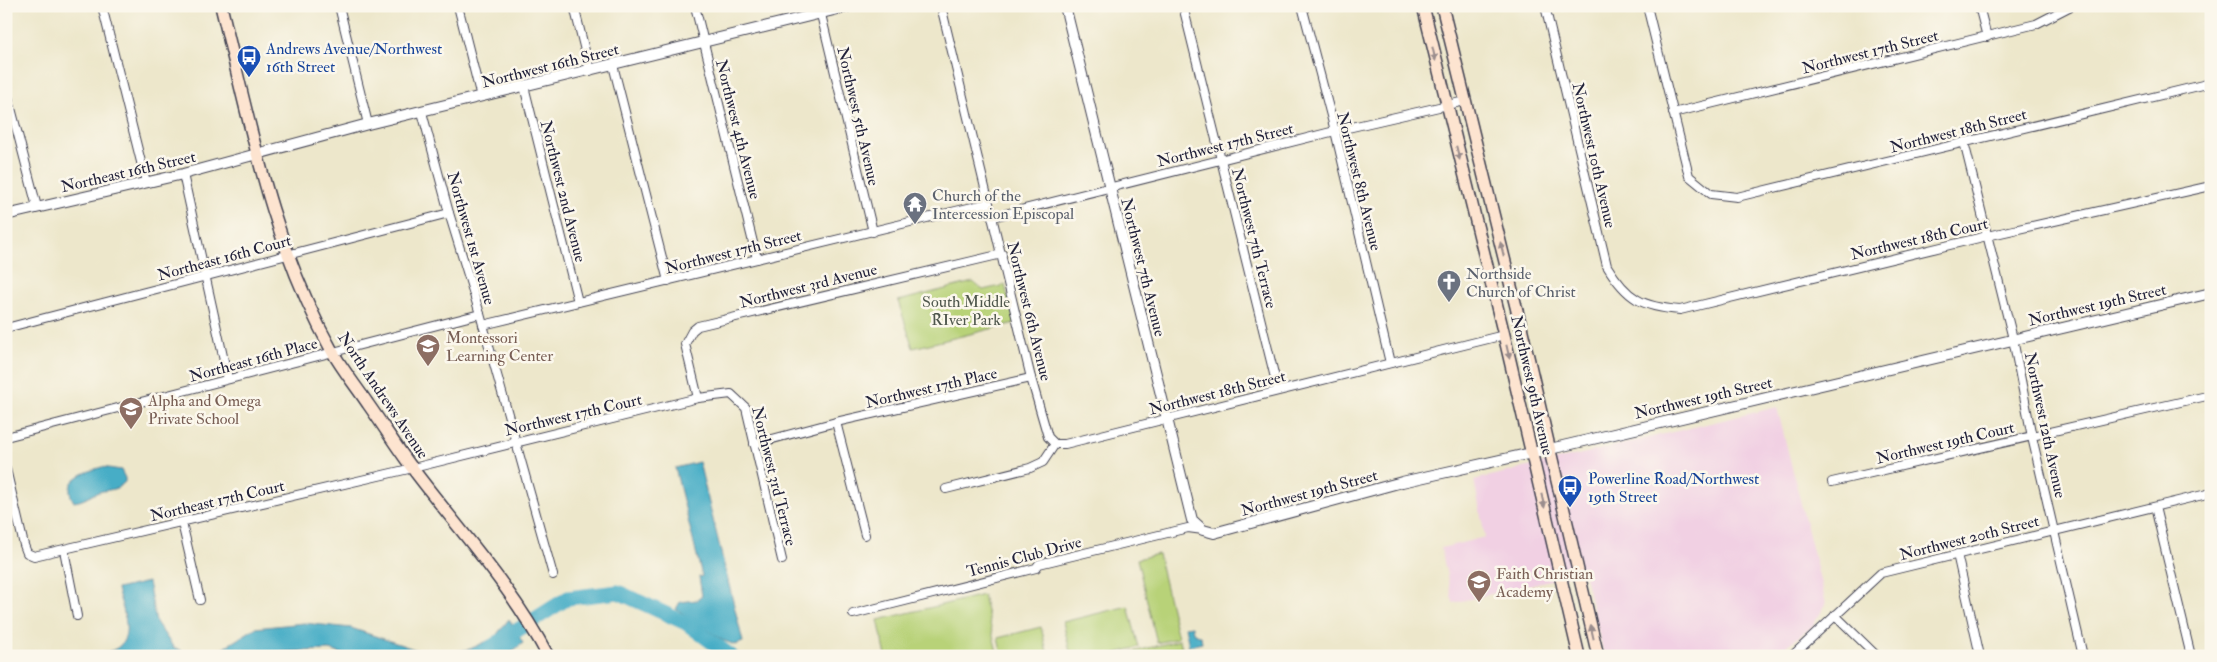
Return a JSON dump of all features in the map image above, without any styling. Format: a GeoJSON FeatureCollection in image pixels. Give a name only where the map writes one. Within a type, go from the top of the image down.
{"type":"FeatureCollection","features":[{"type":"Feature","properties":{"kind":"main road","name":"North Andrews Avenue"},"geometry":{"type":"LineString","coordinates":[[221,6],[257,155],[273,212],[288,255],[332,352],[413,468],[494,571],[521,610],[548,656]]}},
{"type":"Feature","properties":{"kind":"main road","name":"Northwest 9th Avenue"},"geometry":{"type":"LineString","coordinates":[[1423,6],[1504,335],[1579,656]]}},
{"type":"Feature","properties":{"kind":"main road","name":"Northwest 9th Avenue"},"geometry":{"type":"LineString","coordinates":[[1442,6],[1598,656]]}},
{"type":"Feature","properties":{"kind":"street"},"geometry":{"type":"LineString","coordinates":[[102,6],[146,182]]}},
{"type":"Feature","properties":{"kind":"street"},"geometry":{"type":"LineString","coordinates":[[339,6],[368,124]]}},
{"type":"Feature","properties":{"kind":"street"},"geometry":{"type":"LineString","coordinates":[[458,6],[481,96]]}},
{"type":"Feature","properties":{"kind":"street"},"geometry":{"type":"LineString","coordinates":[[574,6],[590,71]]}},
{"type":"Feature","properties":{"kind":"street","name":"Northwest 4th Avenue"},"geometry":{"type":"LineString","coordinates":[[695,6],[757,259]]}},
{"type":"Feature","properties":{"kind":"street","name":"Northwest 16th Street"},"geometry":{"type":"LineString","coordinates":[[257,155],[368,124],[704,43],[820,10],[850,6]]}},
{"type":"Feature","properties":{"kind":"street","name":"Northwest 6th Avenue"},"geometry":{"type":"LineString","coordinates":[[941,6],[1031,378],[1048,437],[1055,444]]}},
{"type":"Feature","properties":{"kind":"street","name":"Northwest 7th Avenue"},"geometry":{"type":"LineString","coordinates":[[1065,6],[1192,520],[1203,530]]}},
{"type":"Feature","properties":{"kind":"street","name":"Northwest 7th Terrace"},"geometry":{"type":"LineString","coordinates":[[1184,6],[1278,390]]}},
{"type":"Feature","properties":{"kind":"street","name":"Northwest 8th Avenue"},"geometry":{"type":"LineString","coordinates":[[1302,6],[1335,131],[1390,363]]}},
{"type":"Feature","properties":{"kind":"street","name":"Northwest 10th Avenue"},"geometry":{"type":"LineString","coordinates":[[1545,6],[1607,266],[1619,285],[1636,300]]}},
{"type":"Feature","properties":{"kind":"street"},"geometry":{"type":"LineString","coordinates":[[1647,6],[1673,113]]}},
{"type":"Feature","properties":{"kind":"street"},"geometry":{"type":"LineString","coordinates":[[1979,6],[1987,37]]}},
{"type":"Feature","properties":{"kind":"street","name":"Northwest 17th Street"},"geometry":{"type":"LineString","coordinates":[[1673,113],[2036,24],[2071,6]]}},
{"type":"Feature","properties":{"kind":"street","name":"Northwest 5th Avenue"},"geometry":{"type":"LineString","coordinates":[[820,10],[873,232]]}},
{"type":"Feature","properties":{"kind":"street"},"geometry":{"type":"LineString","coordinates":[[614,65],[668,281]]}},
{"type":"Feature","properties":{"kind":"street","name":"Northwest 18th Street"},"geometry":{"type":"LineString","coordinates":[[1673,113],[1689,176],[1711,194],[1737,198],[2211,83]]}},
{"type":"Feature","properties":{"kind":"street","name":"Northwest 2nd Avenue"},"geometry":{"type":"LineString","coordinates":[[524,86],[578,302]]}},
{"type":"Feature","properties":{"kind":"street"},"geometry":{"type":"LineString","coordinates":[[6,88],[37,207]]}},
{"type":"Feature","properties":{"kind":"street","name":"Northwest 17th Street"},"geometry":{"type":"LineString","coordinates":[[993,217],[1335,131],[1465,101]]}},
{"type":"Feature","properties":{"kind":"street","name":"Northwest 1st Avenue"},"geometry":{"type":"LineString","coordinates":[[422,112],[449,213],[480,314],[553,575]]}},
{"type":"Feature","properties":{"kind":"street","name":"Northwest 12th Avenue"},"geometry":{"type":"LineString","coordinates":[[1964,142],[2013,339],[2032,437],[2056,530],[2084,656]]}},
{"type":"Feature","properties":{"kind":"street","name":"Northeast 16th Street"},"geometry":{"type":"LineString","coordinates":[[6,215],[257,155]]}},
{"type":"Feature","properties":{"kind":"street"},"geometry":{"type":"LineString","coordinates":[[183,174],[228,379]]}},
{"type":"Feature","properties":{"kind":"street","name":"Northwest 18th Court"},"geometry":{"type":"LineString","coordinates":[[1636,300],[1654,308],[1680,310],[1987,236],[2211,186]]}},
{"type":"Feature","properties":{"kind":"street","name":"Northwest 17th Street"},"geometry":{"type":"LineString","coordinates":[[483,325],[990,204]]}},
{"type":"Feature","properties":{"kind":"street","name":"Northeast 16th Court"},"geometry":{"type":"LineString","coordinates":[[6,328],[449,213]]}},
{"type":"Feature","properties":{"kind":"street","name":"Northwest 3rd Avenue"},"geometry":{"type":"LineString","coordinates":[[698,398],[685,344],[692,330],[698,326],[1002,254]]}},
{"type":"Feature","properties":{"kind":"street","name":"Northwest 19th Street"},"geometry":{"type":"LineString","coordinates":[[1203,530],[1214,532],[1402,482],[2211,293]]}},
{"type":"Feature","properties":{"kind":"street"},"geometry":{"type":"LineString","coordinates":[[332,352],[480,314]]}},
{"type":"Feature","properties":{"kind":"street","name":"Northwest 18th Street"},"geometry":{"type":"LineString","coordinates":[[1055,444],[1065,444],[1504,335]]}},
{"type":"Feature","properties":{"kind":"street","name":"Northeast 16th Place"},"geometry":{"type":"LineString","coordinates":[[6,437],[332,352]]}},
{"type":"Feature","properties":{"kind":"street","name":"Northwest 17th Place"},"geometry":{"type":"LineString","coordinates":[[754,444],[836,422],[1031,378]]}},
{"type":"Feature","properties":{"kind":"street","name":"Northwest 17th Court"},"geometry":{"type":"LineString","coordinates":[[413,468],[698,398],[731,394],[739,400]]}},
{"type":"Feature","properties":{"kind":"street","name":"Northwest 19th Court"},"geometry":{"type":"LineString","coordinates":[[1832,482],[2211,395]]}},
{"type":"Feature","properties":{"kind":"street","name":"Northwest 3rd Terrace"},"geometry":{"type":"LineString","coordinates":[[739,400],[746,408],[782,560]]}},
{"type":"Feature","properties":{"kind":"street"},"geometry":{"type":"LineString","coordinates":[[836,422],[865,535]]}},
{"type":"Feature","properties":{"kind":"street"},"geometry":{"type":"LineString","coordinates":[[946,489],[1030,468],[1043,462],[1055,444]]}},
{"type":"Feature","properties":{"kind":"street","name":"Northeast 17th Court"},"geometry":{"type":"LineString","coordinates":[[6,469],[28,553],[34,556],[413,468]]}},
{"type":"Feature","properties":{"kind":"street","name":"Northwest 20th Street"},"geometry":{"type":"LineString","coordinates":[[1792,656],[1880,573],[2211,493]]}},
{"type":"Feature","properties":{"kind":"street"},"geometry":{"type":"LineString","coordinates":[[2154,507],[2191,656]]}},
{"type":"Feature","properties":{"kind":"street"},"geometry":{"type":"LineString","coordinates":[[182,523],[200,600]]}},
{"type":"Feature","properties":{"kind":"street","name":"Tennis Club Drive"},"geometry":{"type":"LineString","coordinates":[[853,614],[974,585],[1036,568],[1040,564],[1188,528],[1203,530]]}},
{"type":"Feature","properties":{"kind":"street"},"geometry":{"type":"LineString","coordinates":[[64,550],[78,616]]}},
{"type":"Feature","properties":{"kind":"street"},"geometry":{"type":"LineString","coordinates":[[1956,554],[1980,656]]}},
{"type":"Feature","properties":{"kind":"street"},"geometry":{"type":"LineString","coordinates":[[1835,615],[1877,656]]}},
{"type":"Feature","properties":{"kind":"shaded area"},"geometry":{"type":"Polygon","coordinates":[[[1777,407],[1826,604],[1812,627],[1786,646],[1744,656],[1604,656],[1584,572],[1453,603],[1441,548],[1485,537],[1474,480],[1777,407]]]}},
{"type":"Feature","properties":{"kind":"green space","name":"South Middle RIver Park"},"geometry":{"type":"Polygon","coordinates":[[[973,282],[983,290],[1005,285],[1015,323],[913,348],[898,301],[973,282]]]}},
{"type":"Feature","properties":{"kind":"green space"},"geometry":{"type":"Polygon","coordinates":[[[1158,554],[1178,638],[1157,643],[1137,559],[1158,554]]]}},
{"type":"Feature","properties":{"kind":"green space"},"geometry":{"type":"Polygon","coordinates":[[[983,595],[998,656],[931,656],[930,652],[915,656],[886,656],[878,620],[983,595]]]}},
{"type":"Feature","properties":{"kind":"green space"},"geometry":{"type":"Polygon","coordinates":[[[1128,606],[1139,647],[1105,656],[1071,656],[1063,622],[1128,606]]]}},
{"type":"Feature","properties":{"kind":"green space"},"geometry":{"type":"Polygon","coordinates":[[[1041,627],[1048,656],[1002,656],[998,638],[1041,627]]]}},
{"type":"Feature","properties":{"kind":"green space"},"geometry":{"type":"Polygon","coordinates":[[[1180,640],[1184,656],[1125,656],[1125,654],[1180,640]]]}},
{"type":"Feature","properties":{"kind":"water"},"geometry":{"type":"Polygon","coordinates":[[[699,462],[743,642],[735,645],[722,640],[676,609],[680,602],[697,600],[702,596],[699,577],[702,576],[675,468],[699,462]]]}},
{"type":"Feature","properties":{"kind":"water"},"geometry":{"type":"Polygon","coordinates":[[[102,467],[121,470],[125,482],[117,488],[98,492],[74,502],[70,494],[70,488],[76,478],[88,471],[102,467]]]}},
{"type":"Feature","properties":{"kind":"water"},"geometry":{"type":"Polygon","coordinates":[[[148,582],[156,622],[174,648],[181,650],[185,656],[93,656],[113,650],[124,639],[126,623],[117,589],[148,582]]]}},
{"type":"Feature","properties":{"kind":"water"},"geometry":{"type":"Polygon","coordinates":[[[509,619],[523,643],[507,656],[349,656],[330,650],[274,652],[258,656],[211,656],[255,628],[304,623],[351,628],[432,655],[449,653],[470,649],[494,638],[509,619]]]}},
{"type":"Feature","properties":{"kind":"water"},"geometry":{"type":"Polygon","coordinates":[[[1192,626],[1193,632],[1201,637],[1202,643],[1189,646],[1185,627],[1192,626]]]}},
{"type":"Feature","properties":{"kind":"waterway"},"geometry":{"type":"LineString","coordinates":[[477,656],[568,598],[618,592],[686,623],[731,656]]}},
{"type":"Feature","properties":{"kind":"place","name":"Andrews Avenue/Northwest 16th Street"},"geometry":{"type":"Point","coordinates":[249,78]}},
{"type":"Feature","properties":{"kind":"place","name":"Church of the Intercession Episcopal"},"geometry":{"type":"Point","coordinates":[915,225]}},
{"type":"Feature","properties":{"kind":"place","name":"Northside Church of Christ"},"geometry":{"type":"Point","coordinates":[1449,303]}},
{"type":"Feature","properties":{"kind":"place","name":"Montessori Learning Center"},"geometry":{"type":"Point","coordinates":[428,367]}},
{"type":"Feature","properties":{"kind":"place","name":"Alpha and Omega Private School"},"geometry":{"type":"Point","coordinates":[131,430]}},
{"type":"Feature","properties":{"kind":"place","name":"Powerline Road/Northwest 19th Street"},"geometry":{"type":"Point","coordinates":[1570,508]}},
{"type":"Feature","properties":{"kind":"place","name":"Faith Christian Academy"},"geometry":{"type":"Point","coordinates":[1479,603]}}]}
